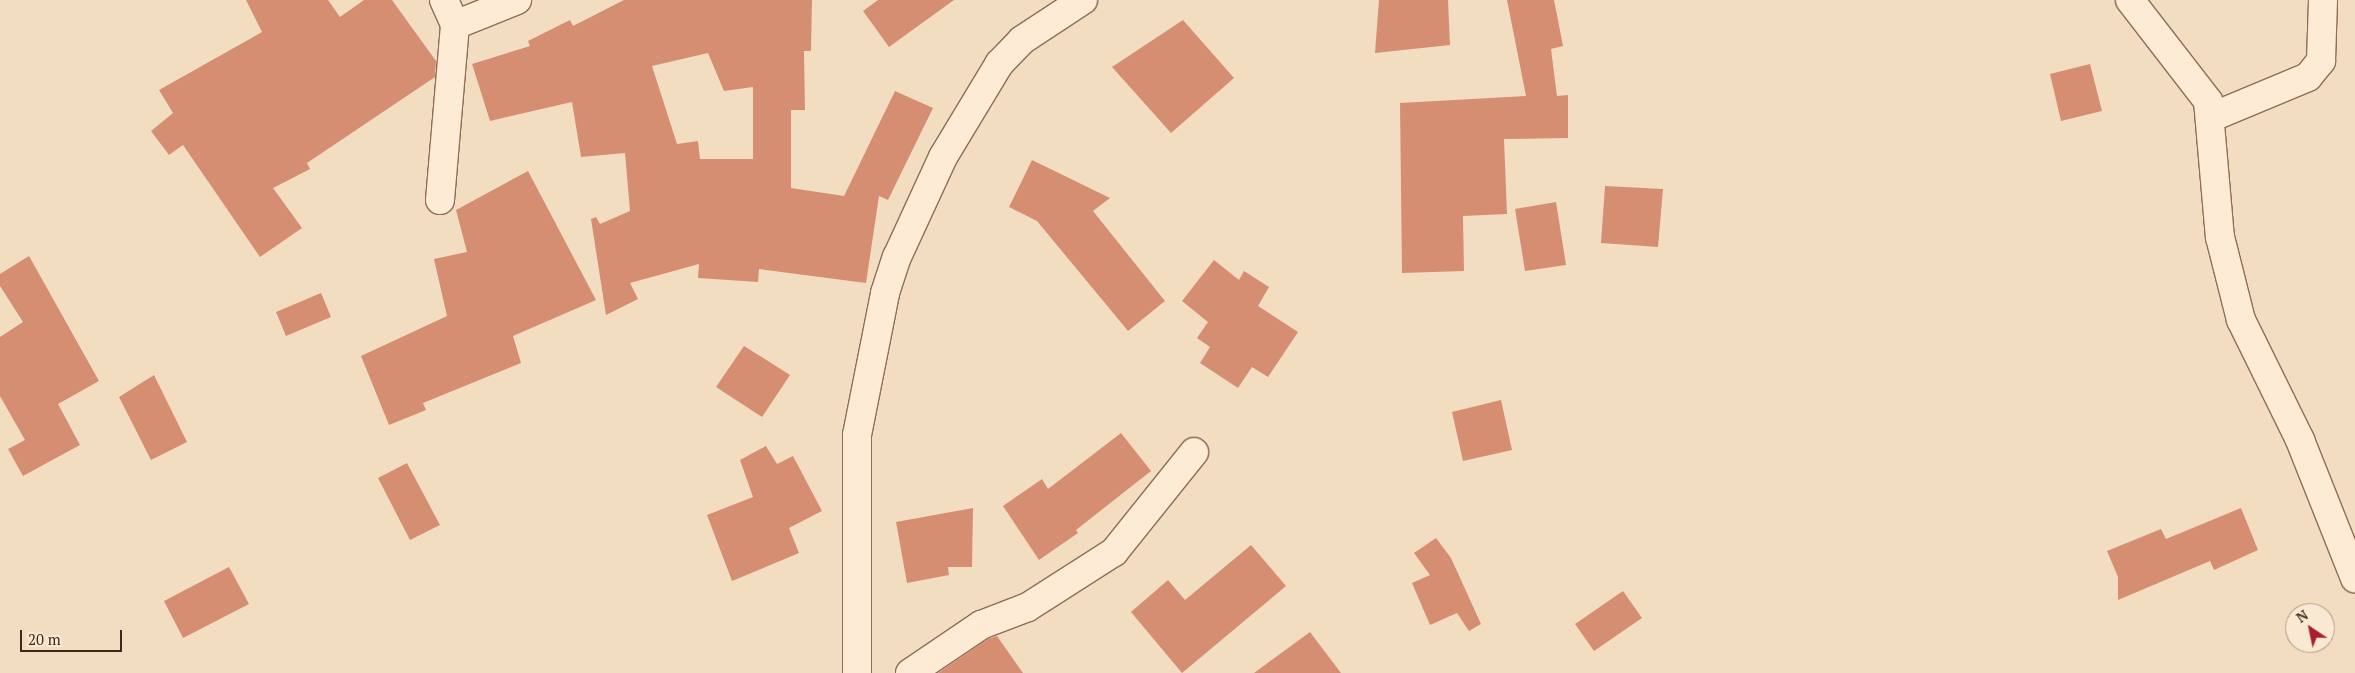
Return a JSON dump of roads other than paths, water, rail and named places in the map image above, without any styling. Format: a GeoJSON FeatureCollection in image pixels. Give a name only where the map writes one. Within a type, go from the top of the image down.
{"type":"FeatureCollection","features":[{"type":"Feature","properties":{"kind":"street"},"geometry":{"type":"LineString","coordinates":[[440,200],[455,25],[444,0]]}},
{"type":"Feature","properties":{"kind":"street"},"geometry":{"type":"LineString","coordinates":[[455,25],[517,0]]}},
{"type":"Feature","properties":{"kind":"street"},"geometry":{"type":"LineString","coordinates":[[857,673],[857,435],[885,293],[897,257],[943,157],[999,64],[1022,40],[1083,0]]}},
{"type":"Feature","properties":{"kind":"street"},"geometry":{"type":"LineString","coordinates":[[2130,0],[2201,87],[2212,117],[2220,237],[2242,320],[2300,440],[2355,578]]}},
{"type":"Feature","properties":{"kind":"street"},"geometry":{"type":"LineString","coordinates":[[2212,117],[2308,77],[2320,61],[2323,0]]}},
{"type":"Feature","properties":{"kind":"street"},"geometry":{"type":"LineString","coordinates":[[910,673],[981,625],[1028,607],[1114,552],[1194,452]]}}]}
